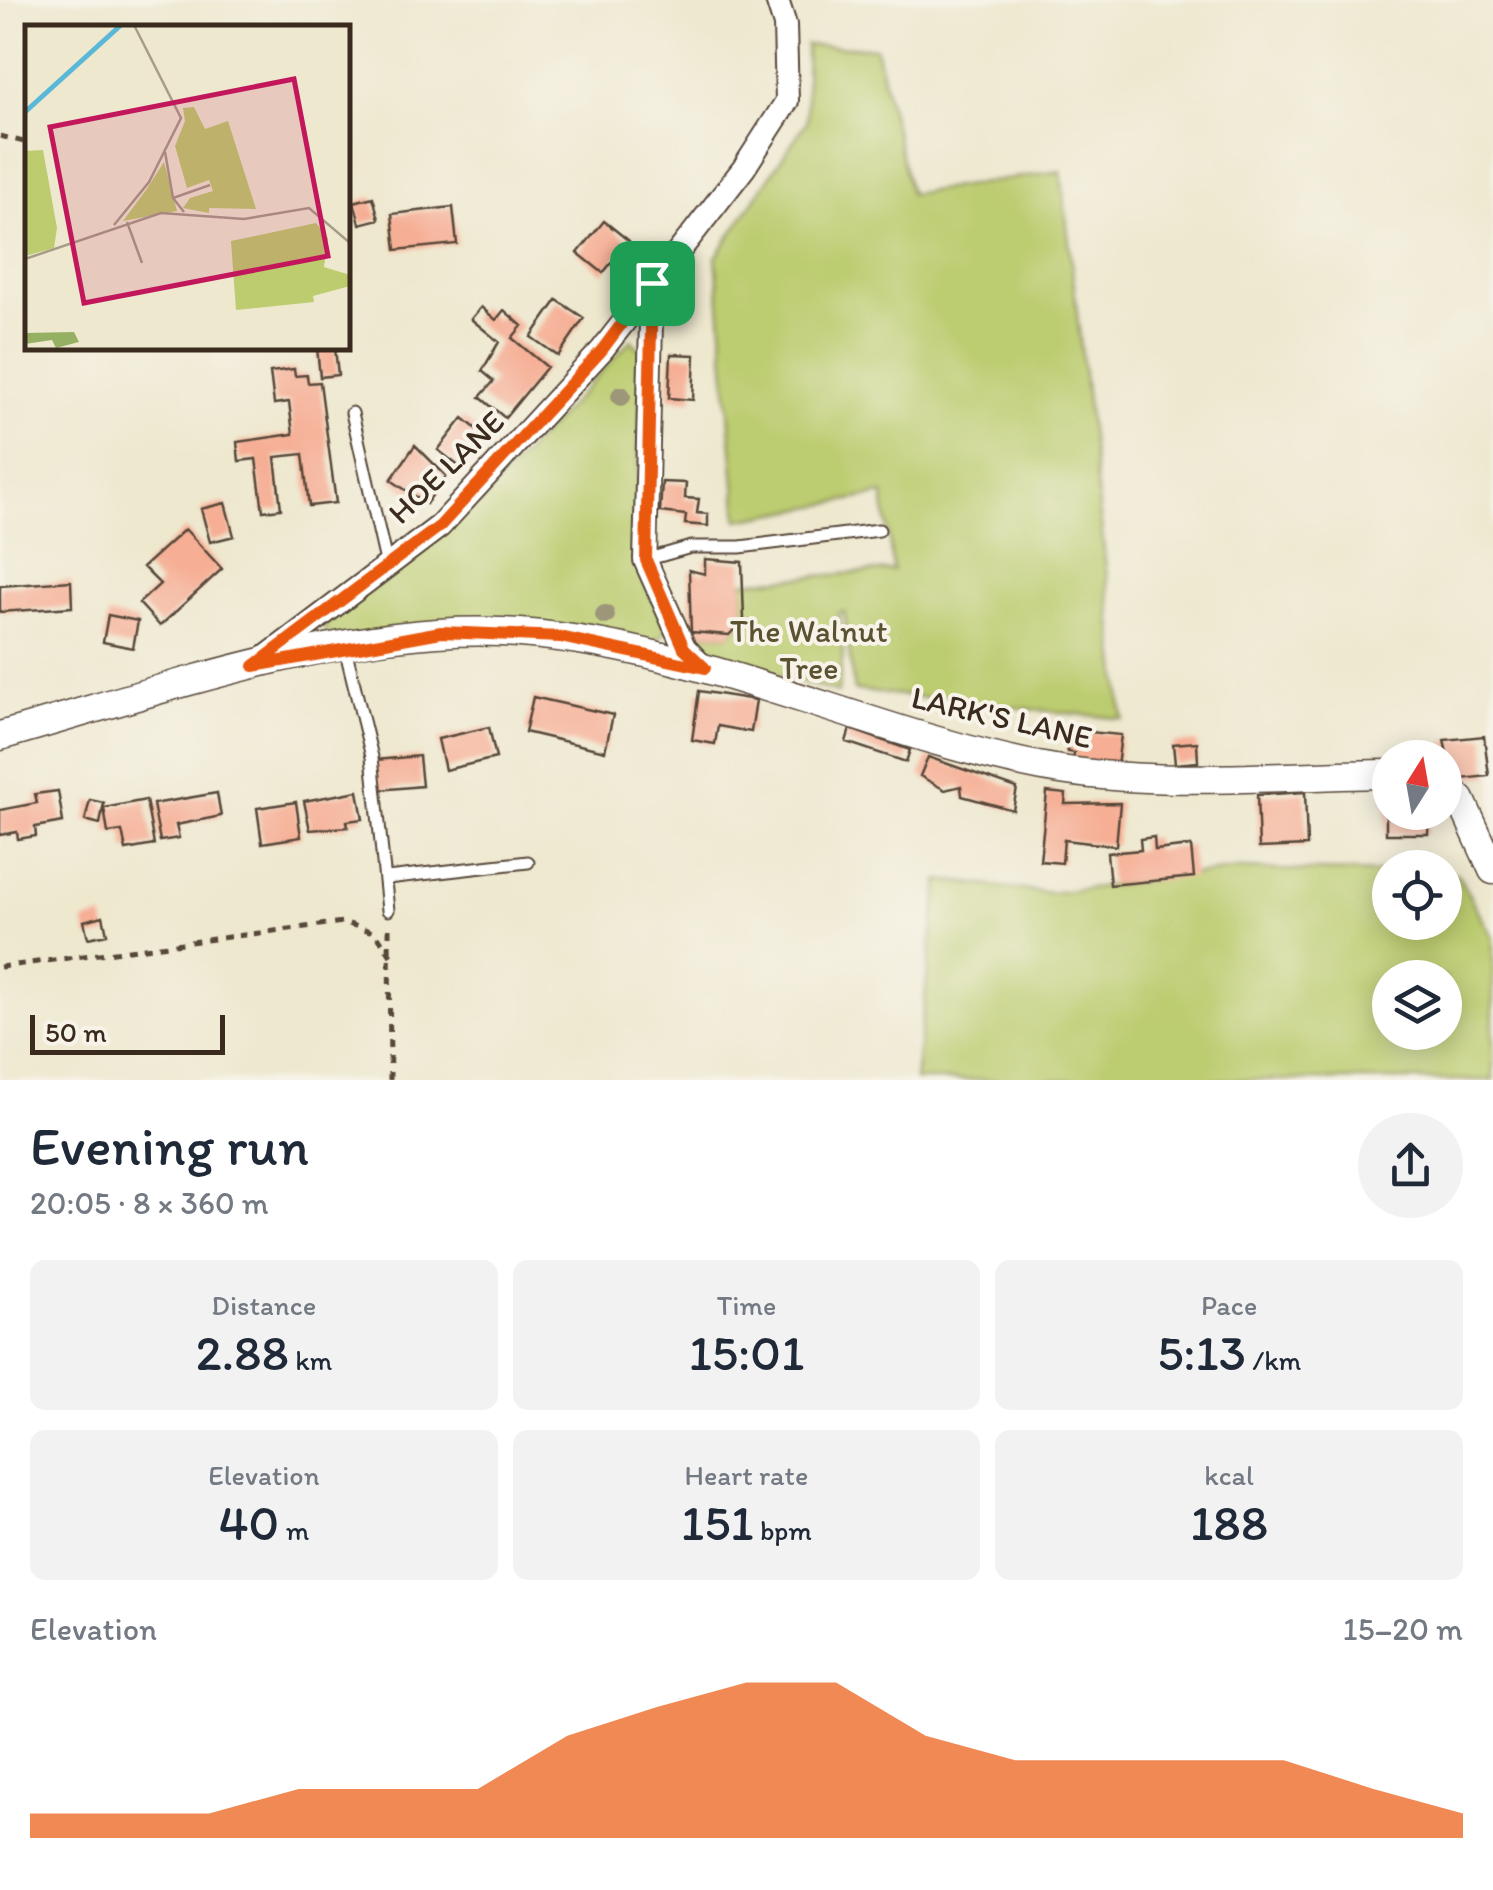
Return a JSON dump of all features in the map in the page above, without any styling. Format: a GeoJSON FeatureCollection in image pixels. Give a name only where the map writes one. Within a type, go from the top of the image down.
{"type":"FeatureCollection","features":[{"type":"Feature","properties":{"kind":"street","name":"HOE LANE"},"geometry":{"type":"LineString","coordinates":[[254,666],[440,526],[522,442],[602,350],[744,168],[787,100],[784,25],[777,0]]}},
{"type":"Feature","properties":{"kind":"street"},"geometry":{"type":"LineString","coordinates":[[652,283],[646,560],[684,648],[705,668]]}},
{"type":"Feature","properties":{"kind":"street","name":"LARK'S LANE"},"geometry":{"type":"LineString","coordinates":[[0,736],[254,666],[441,632],[503,632],[560,637],[705,668],[978,750],[1105,777],[1372,774]]}},
{"type":"Feature","properties":{"kind":"street"},"geometry":{"type":"LineString","coordinates":[[1462,800],[1493,870]]}},
{"type":"Feature","properties":{"kind":"lane"},"geometry":{"type":"LineString","coordinates":[[352,412],[386,566]]}},
{"type":"Feature","properties":{"kind":"lane"},"geometry":{"type":"LineString","coordinates":[[646,560],[691,547],[740,547],[879,530]]}},
{"type":"Feature","properties":{"kind":"lane"},"geometry":{"type":"LineString","coordinates":[[345,648],[372,757],[388,910]]}},
{"type":"Feature","properties":{"kind":"lane"},"geometry":{"type":"LineString","coordinates":[[387,878],[528,862]]}},
{"type":"Feature","properties":{"kind":"path"},"geometry":{"type":"LineString","coordinates":[[0,136],[25,142]]}},
{"type":"Feature","properties":{"kind":"path"},"geometry":{"type":"LineString","coordinates":[[388,910],[390,1080]]}},
{"type":"Feature","properties":{"kind":"path"},"geometry":{"type":"LineString","coordinates":[[0,967],[342,922],[376,933],[390,956]]}},
{"type":"Feature","properties":{"kind":"green space"},"geometry":{"type":"Polygon","coordinates":[[[806,45],[876,48],[910,194],[1061,171],[1123,719],[854,690],[844,612],[839,613],[843,654],[838,693],[709,654],[691,632],[729,635],[744,619],[742,582],[893,570],[883,494],[738,520],[716,257],[807,121],[806,45]]]}},
{"type":"Feature","properties":{"kind":"green space"},"geometry":{"type":"Polygon","coordinates":[[[631,340],[642,351],[636,562],[667,630],[654,643],[326,637],[324,626],[499,481],[631,340]]]}},
{"type":"Feature","properties":{"kind":"green space"},"geometry":{"type":"Polygon","coordinates":[[[1239,869],[1372,873],[1372,940],[1462,940],[1462,883],[1493,938],[1493,1080],[915,1080],[939,880],[1051,893],[1239,869]]]}},
{"type":"Feature","properties":{"kind":"building"},"geometry":{"type":"Polygon","coordinates":[[[373,197],[379,219],[360,224],[354,202],[373,197]]]}},
{"type":"Feature","properties":{"kind":"building"},"geometry":{"type":"Polygon","coordinates":[[[453,207],[457,244],[396,250],[392,214],[453,207]]]}},
{"type":"Feature","properties":{"kind":"building"},"geometry":{"type":"Polygon","coordinates":[[[604,221],[629,241],[603,273],[578,253],[604,221]]]}},
{"type":"Feature","properties":{"kind":"building"},"geometry":{"type":"Polygon","coordinates":[[[557,300],[584,318],[558,356],[531,337],[557,300]]]}},
{"type":"Feature","properties":{"kind":"building"},"geometry":{"type":"Polygon","coordinates":[[[481,307],[496,320],[504,310],[522,326],[512,338],[547,367],[505,418],[480,397],[494,381],[482,371],[499,342],[471,319],[481,307]]]}},
{"type":"Feature","properties":{"kind":"building"},"geometry":{"type":"Polygon","coordinates":[[[317,350],[335,350],[338,375],[320,377],[317,350]]]}},
{"type":"Feature","properties":{"kind":"building"},"geometry":{"type":"Polygon","coordinates":[[[671,354],[695,355],[693,400],[669,398],[671,354]]]}},
{"type":"Feature","properties":{"kind":"building"},"geometry":{"type":"Polygon","coordinates":[[[294,369],[295,376],[307,375],[308,383],[320,382],[336,503],[309,506],[303,454],[275,457],[281,509],[263,511],[256,459],[239,461],[237,442],[293,434],[289,402],[274,404],[270,372],[294,369]]]}},
{"type":"Feature","properties":{"kind":"building"},"geometry":{"type":"Polygon","coordinates":[[[463,418],[485,436],[460,467],[438,450],[463,418]]]}},
{"type":"Feature","properties":{"kind":"building"},"geometry":{"type":"Polygon","coordinates":[[[415,445],[446,476],[426,504],[391,480],[415,445]]]}},
{"type":"Feature","properties":{"kind":"building"},"geometry":{"type":"Polygon","coordinates":[[[662,482],[686,483],[685,498],[699,499],[697,513],[708,514],[708,526],[685,524],[686,515],[660,512],[662,482]]]}},
{"type":"Feature","properties":{"kind":"building"},"geometry":{"type":"Polygon","coordinates":[[[225,503],[234,536],[210,542],[201,509],[225,503]]]}},
{"type":"Feature","properties":{"kind":"building"},"geometry":{"type":"Polygon","coordinates":[[[185,529],[222,569],[160,626],[139,603],[160,584],[143,567],[185,529]]]}},
{"type":"Feature","properties":{"kind":"building","name":"The Walnut Tree"},"geometry":{"type":"Polygon","coordinates":[[[705,559],[742,562],[744,619],[729,635],[691,632],[689,570],[705,574],[705,559]]]}},
{"type":"Feature","properties":{"kind":"building"},"geometry":{"type":"Polygon","coordinates":[[[71,581],[72,607],[0,612],[0,586],[71,581]]]}},
{"type":"Feature","properties":{"kind":"building"},"geometry":{"type":"Polygon","coordinates":[[[108,615],[138,621],[133,648],[103,642],[108,615]]]}},
{"type":"Feature","properties":{"kind":"building"},"geometry":{"type":"Polygon","coordinates":[[[699,691],[756,700],[751,732],[718,726],[715,744],[692,740],[699,691]]]}},
{"type":"Feature","properties":{"kind":"building"},"geometry":{"type":"Polygon","coordinates":[[[533,697],[613,715],[605,751],[525,732],[533,697]]]}},
{"type":"Feature","properties":{"kind":"building"},"geometry":{"type":"Polygon","coordinates":[[[489,727],[496,758],[445,770],[438,739],[489,727]]]}},
{"type":"Feature","properties":{"kind":"building"},"geometry":{"type":"Polygon","coordinates":[[[850,729],[910,750],[906,762],[846,742],[850,729]]]}},
{"type":"Feature","properties":{"kind":"building"},"geometry":{"type":"Polygon","coordinates":[[[1069,730],[1121,735],[1117,767],[1073,763],[1074,753],[1067,752],[1069,730]]]}},
{"type":"Feature","properties":{"kind":"building"},"geometry":{"type":"Polygon","coordinates":[[[1484,736],[1489,776],[1462,779],[1462,740],[1444,740],[1484,736]]]}},
{"type":"Feature","properties":{"kind":"building"},"geometry":{"type":"Polygon","coordinates":[[[1197,742],[1198,762],[1175,764],[1173,744],[1197,742]]]}},
{"type":"Feature","properties":{"kind":"building"},"geometry":{"type":"Polygon","coordinates":[[[419,756],[422,786],[379,790],[376,760],[419,756]]]}},
{"type":"Feature","properties":{"kind":"building"},"geometry":{"type":"Polygon","coordinates":[[[928,757],[1017,788],[1013,810],[962,796],[961,786],[945,790],[920,776],[928,757]]]}},
{"type":"Feature","properties":{"kind":"building"},"geometry":{"type":"Polygon","coordinates":[[[58,791],[63,822],[35,827],[36,836],[18,839],[17,832],[0,835],[0,810],[37,803],[35,794],[58,791]]]}},
{"type":"Feature","properties":{"kind":"building"},"geometry":{"type":"Polygon","coordinates":[[[358,791],[363,819],[347,821],[348,827],[310,830],[304,801],[358,791]]]}},
{"type":"Feature","properties":{"kind":"building"},"geometry":{"type":"Polygon","coordinates":[[[1047,792],[1066,794],[1065,804],[1120,803],[1116,846],[1064,840],[1062,863],[1040,861],[1047,792]]]}},
{"type":"Feature","properties":{"kind":"building"},"geometry":{"type":"Polygon","coordinates":[[[1305,792],[1307,846],[1259,848],[1257,795],[1305,792]]]}},
{"type":"Feature","properties":{"kind":"building"},"geometry":{"type":"Polygon","coordinates":[[[217,793],[221,816],[176,825],[179,838],[160,841],[153,804],[217,793]]]}},
{"type":"Feature","properties":{"kind":"building"},"geometry":{"type":"Polygon","coordinates":[[[90,800],[104,803],[100,824],[85,820],[90,800]]]}},
{"type":"Feature","properties":{"kind":"building"},"geometry":{"type":"Polygon","coordinates":[[[146,800],[154,845],[126,850],[122,831],[108,833],[104,808],[146,800]]]}},
{"type":"Feature","properties":{"kind":"building"},"geometry":{"type":"Polygon","coordinates":[[[296,802],[301,837],[262,843],[257,808],[296,802]]]}},
{"type":"Feature","properties":{"kind":"building"},"geometry":{"type":"Polygon","coordinates":[[[1386,830],[1428,830],[1428,834],[1386,834],[1386,830]]]}},
{"type":"Feature","properties":{"kind":"building"},"geometry":{"type":"Polygon","coordinates":[[[1154,837],[1155,850],[1191,846],[1194,877],[1110,885],[1107,853],[1141,850],[1140,839],[1154,837]]]}},
{"type":"Feature","properties":{"kind":"building"},"geometry":{"type":"Polygon","coordinates":[[[103,916],[107,934],[88,938],[84,921],[103,916]]]}},
{"type":"Feature","properties":{"kind":"route"},"geometry":{"type":"LineString","coordinates":[[652,283],[646,560],[684,648],[705,668],[560,637],[503,632],[441,632],[254,666],[440,526],[522,442],[602,350],[652,283]]}}]}
